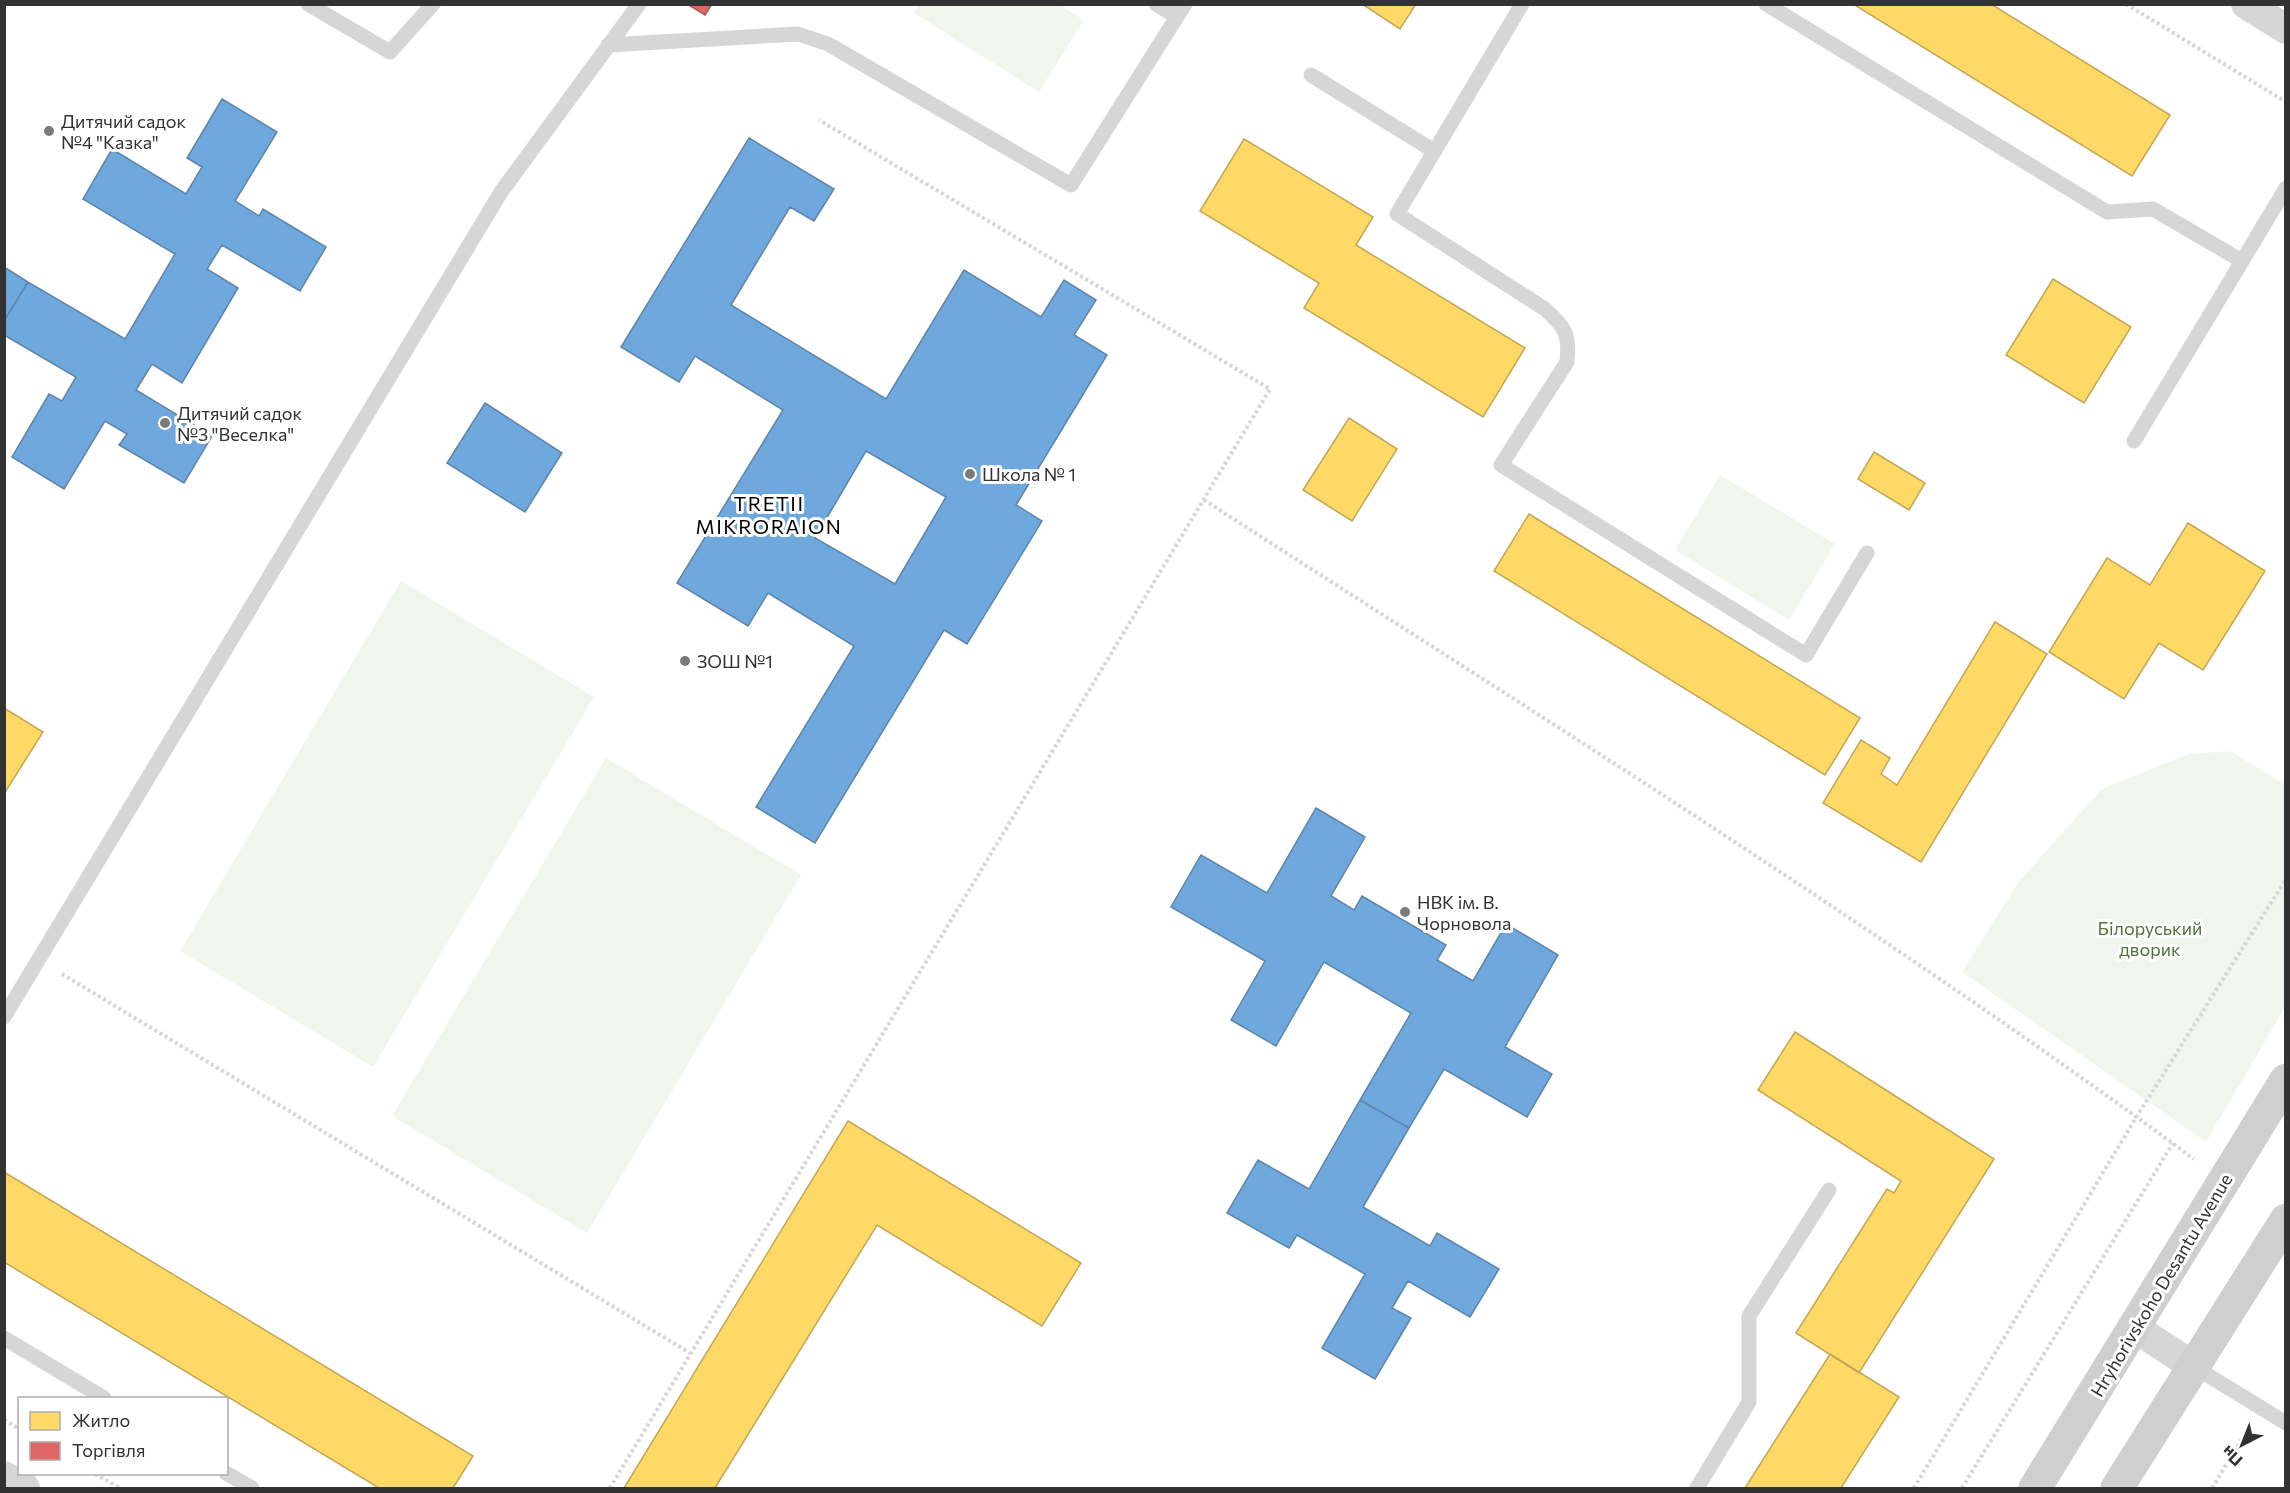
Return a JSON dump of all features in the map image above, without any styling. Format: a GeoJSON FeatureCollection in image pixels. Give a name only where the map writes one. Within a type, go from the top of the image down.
{"type":"FeatureCollection","features":[{"type":"Feature","properties":{"kind":"street"},"geometry":{"type":"LineString","coordinates":[[2246,4],[2286,29]]}},
{"type":"Feature","properties":{"kind":"street","name":"Hryhorivskoho Desantu Avenue"},"geometry":{"type":"LineString","coordinates":[[2035,1488],[2286,1080]]}},
{"type":"Feature","properties":{"kind":"street"},"geometry":{"type":"LineString","coordinates":[[2117,1488],[2286,1220]]}},
{"type":"Feature","properties":{"kind":"street"},"geometry":{"type":"LineString","coordinates":[[2135,1328],[2193,1366]]}},
{"type":"Feature","properties":{"kind":"street"},"geometry":{"type":"LineString","coordinates":[[4,1476],[25,1488]]}},
{"type":"Feature","properties":{"kind":"lane"},"geometry":{"type":"LineString","coordinates":[[308,4],[390,52],[433,4]]}},
{"type":"Feature","properties":{"kind":"lane"},"geometry":{"type":"LineString","coordinates":[[4,1017],[501,192],[639,4]]}},
{"type":"Feature","properties":{"kind":"lane"},"geometry":{"type":"LineString","coordinates":[[608,45],[798,34],[828,44],[1071,185],[1181,11],[1156,4]]}},
{"type":"Feature","properties":{"kind":"lane"},"geometry":{"type":"LineString","coordinates":[[1522,4],[1397,214],[1545,309],[1563,325],[1569,343],[1566,362],[1501,465],[1806,655],[1868,553]]}},
{"type":"Feature","properties":{"kind":"lane"},"geometry":{"type":"LineString","coordinates":[[1766,4],[2106,212],[2153,209],[2242,261]]}},
{"type":"Feature","properties":{"kind":"lane"},"geometry":{"type":"LineString","coordinates":[[1311,75],[1434,151]]}},
{"type":"Feature","properties":{"kind":"lane"},"geometry":{"type":"LineString","coordinates":[[2134,441],[2286,188]]}},
{"type":"Feature","properties":{"kind":"lane"},"geometry":{"type":"LineString","coordinates":[[1696,1488],[1749,1402],[1749,1316],[1828,1190]]}},
{"type":"Feature","properties":{"kind":"lane"},"geometry":{"type":"LineString","coordinates":[[4,1338],[102,1397]]}},
{"type":"Feature","properties":{"kind":"lane"},"geometry":{"type":"LineString","coordinates":[[2193,1366],[2286,1423]]}},
{"type":"Feature","properties":{"kind":"lane"},"geometry":{"type":"LineString","coordinates":[[228,1474],[252,1488]]}},
{"type":"Feature","properties":{"kind":"path"},"geometry":{"type":"LineString","coordinates":[[2126,4],[2286,102]]}},
{"type":"Feature","properties":{"kind":"path"},"geometry":{"type":"LineString","coordinates":[[610,1488],[1270,389],[819,120]]}},
{"type":"Feature","properties":{"kind":"path"},"geometry":{"type":"LineString","coordinates":[[1204,500],[1832,906],[2137,1116],[2225,1181]]}},
{"type":"Feature","properties":{"kind":"path"},"geometry":{"type":"LineString","coordinates":[[1914,1488],[2137,1116],[2286,879]]}},
{"type":"Feature","properties":{"kind":"path"},"geometry":{"type":"LineString","coordinates":[[39,961],[690,1353]]}},
{"type":"Feature","properties":{"kind":"path"},"geometry":{"type":"LineString","coordinates":[[1962,1488],[2173,1143]]}},
{"type":"Feature","properties":{"kind":"path"},"geometry":{"type":"LineString","coordinates":[[2212,1488],[2261,1407]]}},
{"type":"Feature","properties":{"kind":"path"},"geometry":{"type":"LineString","coordinates":[[4,1420],[18,1428]]}},
{"type":"Feature","properties":{"kind":"path"},"geometry":{"type":"LineString","coordinates":[[98,1475],[120,1488]]}},
{"type":"Feature","properties":{"kind":"green space"},"geometry":{"type":"Polygon","coordinates":[[[919,5],[1060,5],[1084,20],[1039,92],[914,13],[919,5]]]}},
{"type":"Feature","properties":{"kind":"green space"},"geometry":{"type":"Polygon","coordinates":[[[1720,475],[1835,544],[1789,620],[1675,550],[1720,475]]]}},
{"type":"Feature","properties":{"kind":"green space"},"geometry":{"type":"Polygon","coordinates":[[[401,581],[594,697],[373,1067],[180,951],[401,581]]]}},
{"type":"Feature","properties":{"kind":"green space","name":"Білоруський дворик"},"geometry":{"type":"Polygon","coordinates":[[[2231,751],[2285,785],[2285,1007],[2206,1142],[1962,972],[2020,880],[2102,789],[2188,754],[2231,751]]]}},
{"type":"Feature","properties":{"kind":"green space"},"geometry":{"type":"Polygon","coordinates":[[[606,758],[801,875],[587,1233],[392,1116],[606,758]]]}},
{"type":"Feature","properties":{"kind":"building: Житло"},"geometry":{"type":"Polygon","coordinates":[[[1362,4],[1416,4],[1400,29],[1362,4]]]}},
{"type":"Feature","properties":{"kind":"building: Житло"},"geometry":{"type":"Polygon","coordinates":[[[1853,4],[1991,4],[2170,115],[2132,176],[1853,4]]]}},
{"type":"Feature","properties":{"kind":"building: Житло"},"geometry":{"type":"Polygon","coordinates":[[[1244,139],[1373,217],[1356,245],[1525,348],[1483,417],[1304,308],[1319,283],[1200,211],[1244,139]]]}},
{"type":"Feature","properties":{"kind":"building: Житло"},"geometry":{"type":"Polygon","coordinates":[[[2053,279],[2131,327],[2084,403],[2006,355],[2053,279]]]}},
{"type":"Feature","properties":{"kind":"building: Житло"},"geometry":{"type":"Polygon","coordinates":[[[1349,418],[1397,449],[1352,521],[1303,490],[1349,418]]]}},
{"type":"Feature","properties":{"kind":"building: Житло"},"geometry":{"type":"Polygon","coordinates":[[[1874,452],[1925,483],[1909,510],[1858,479],[1874,452]]]}},
{"type":"Feature","properties":{"kind":"building: Житло"},"geometry":{"type":"Polygon","coordinates":[[[1529,514],[1860,718],[1825,775],[1494,571],[1529,514]]]}},
{"type":"Feature","properties":{"kind":"building: Житло"},"geometry":{"type":"Polygon","coordinates":[[[2188,523],[2265,571],[2203,670],[2159,643],[2124,699],[2049,652],[2107,558],[2150,585],[2188,523]]]}},
{"type":"Feature","properties":{"kind":"building: Житло"},"geometry":{"type":"Polygon","coordinates":[[[1995,622],[2047,654],[1921,862],[1823,803],[1861,740],[1890,758],[1881,774],[1897,785],[1995,622]]]}},
{"type":"Feature","properties":{"kind":"building: Житло"},"geometry":{"type":"Polygon","coordinates":[[[4,708],[43,732],[4,794],[4,708]]]}},
{"type":"Feature","properties":{"kind":"building: Житло"},"geometry":{"type":"Polygon","coordinates":[[[1795,1032],[1994,1159],[1859,1373],[1796,1333],[1887,1189],[1894,1193],[1901,1181],[1758,1090],[1795,1032]]]}},
{"type":"Feature","properties":{"kind":"building: Житло"},"geometry":{"type":"Polygon","coordinates":[[[848,1121],[1081,1263],[1042,1326],[877,1225],[715,1488],[624,1488],[848,1121]]]}},
{"type":"Feature","properties":{"kind":"building: Житло"},"geometry":{"type":"Polygon","coordinates":[[[4,1172],[473,1456],[453,1488],[379,1488],[4,1262],[4,1172]]]}},
{"type":"Feature","properties":{"kind":"building: Житло"},"geometry":{"type":"Polygon","coordinates":[[[1830,1354],[1899,1397],[1841,1488],[1745,1488],[1830,1354]]]}},
{"type":"Feature","properties":{"kind":"building: Торгівля"},"geometry":{"type":"Polygon","coordinates":[[[687,4],[712,4],[705,15],[687,4]]]}},
{"type":"Feature","properties":{"kind":"building: Школи"},"geometry":{"type":"Polygon","coordinates":[[[222,99],[277,132],[235,201],[259,216],[263,209],[326,247],[300,291],[222,245],[207,269],[238,288],[182,383],[152,364],[136,390],[212,436],[184,483],[119,445],[127,434],[105,421],[64,489],[12,457],[49,394],[62,401],[76,377],[4,335],[4,321],[28,282],[125,339],[175,254],[83,199],[112,149],[186,194],[202,167],[187,158],[222,99]]]}},
{"type":"Feature","properties":{"kind":"building: Школи","name":"Школа № 1"},"geometry":{"type":"Polygon","coordinates":[[[749,138],[834,189],[814,221],[790,207],[731,305],[886,399],[964,270],[1041,317],[1064,280],[1096,300],[1074,335],[1107,355],[1016,505],[1042,521],[967,644],[944,630],[815,843],[756,807],[854,646],[768,593],[748,626],[677,583],[783,410],[695,356],[679,382],[621,347],[749,138]],[[866,451],[815,538],[895,584],[946,497],[866,451]]]}},
{"type":"Feature","properties":{"kind":"building: Школи"},"geometry":{"type":"Polygon","coordinates":[[[4,267],[28,282],[4,321],[4,267]]]}},
{"type":"Feature","properties":{"kind":"building: Школи"},"geometry":{"type":"Polygon","coordinates":[[[485,403],[562,453],[525,512],[447,463],[485,403]]]}},
{"type":"Feature","properties":{"kind":"building: Школи"},"geometry":{"type":"Polygon","coordinates":[[[1316,808],[1365,837],[1331,896],[1354,910],[1362,896],[1446,945],[1437,960],[1473,981],[1506,924],[1558,955],[1505,1047],[1552,1074],[1527,1117],[1444,1069],[1409,1128],[1360,1100],[1411,1013],[1324,962],[1276,1046],[1231,1020],[1265,961],[1171,907],[1201,855],[1267,893],[1316,808]]]}},
{"type":"Feature","properties":{"kind":"building: Школи"},"geometry":{"type":"Polygon","coordinates":[[[1360,1100],[1409,1128],[1363,1207],[1430,1246],[1437,1233],[1499,1269],[1470,1317],[1408,1281],[1392,1308],[1411,1318],[1375,1379],[1322,1348],[1365,1274],[1297,1235],[1289,1248],[1227,1213],[1258,1160],[1309,1189],[1360,1100]]]}},
{"type":"Feature","properties":{"kind":"place","name":"Дитячий садок №4 \"Казка\""},"geometry":{"type":"Point","coordinates":[49,131]}},
{"type":"Feature","properties":{"kind":"place","name":"Дитячий садок №3 \"Веселка\""},"geometry":{"type":"Point","coordinates":[165,423]}},
{"type":"Feature","properties":{"kind":"place","name":"Школа № 1"},"geometry":{"type":"Point","coordinates":[970,474]}},
{"type":"Feature","properties":{"kind":"place","name":"ЗОШ №1"},"geometry":{"type":"Point","coordinates":[685,661]}},
{"type":"Feature","properties":{"kind":"place","name":"НВК ім. В. Чорновола"},"geometry":{"type":"Point","coordinates":[1405,912]}},
{"type":"Feature","properties":{"kind":"district","name":"TRETII MIKRORAION"},"geometry":{"type":"Point","coordinates":[769,514]}}]}
